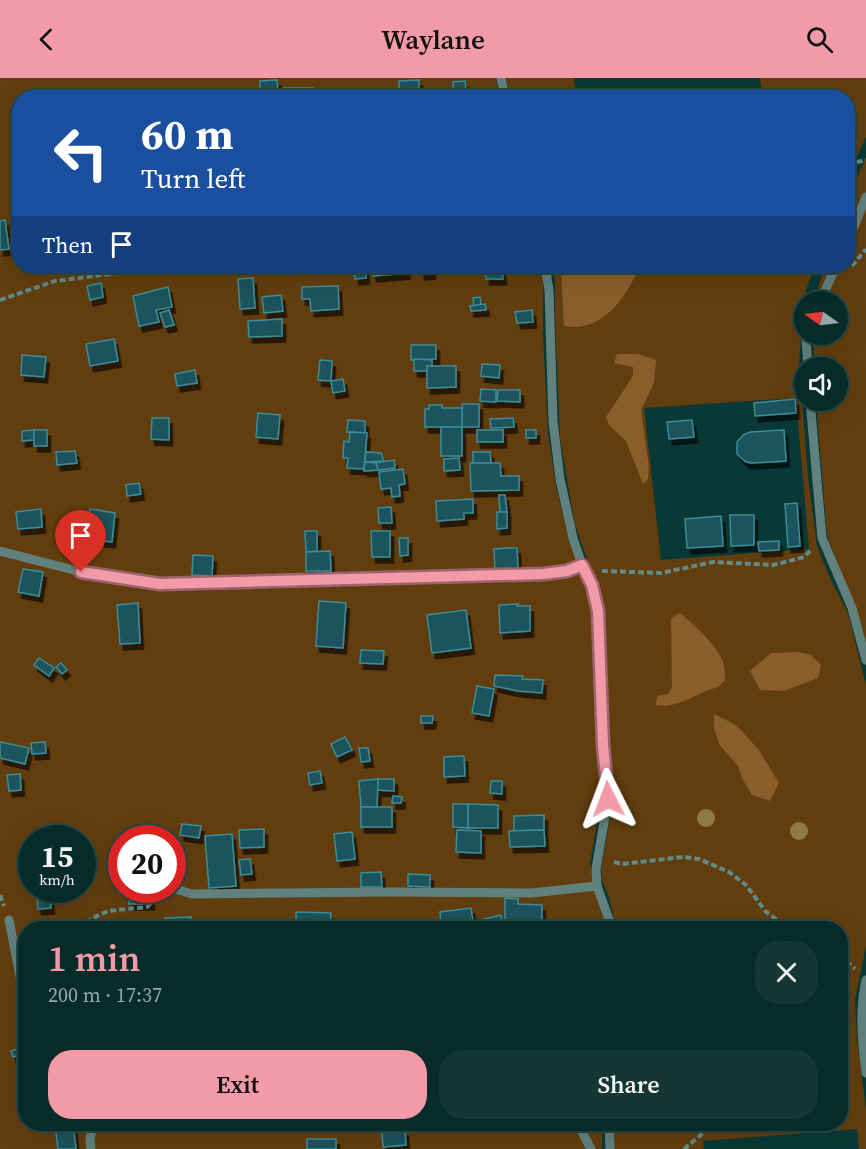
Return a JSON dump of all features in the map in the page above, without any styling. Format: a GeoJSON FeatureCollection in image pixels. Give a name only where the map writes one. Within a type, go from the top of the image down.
{"type":"FeatureCollection","features":[{"type":"Feature","properties":{"kind":"lane"},"geometry":{"type":"LineString","coordinates":[[855,224],[866,197]]}},
{"type":"Feature","properties":{"kind":"lane"},"geometry":{"type":"LineString","coordinates":[[546,273],[549,290],[553,421],[560,478],[573,538],[592,585],[598,611],[603,745],[608,799],[598,853],[597,886],[610,921]]}},
{"type":"Feature","properties":{"kind":"lane"},"geometry":{"type":"LineString","coordinates":[[825,291],[833,273]]}},
{"type":"Feature","properties":{"kind":"lane"},"geometry":{"type":"LineString","coordinates":[[811,411],[822,538],[852,608],[866,660]]}},
{"type":"Feature","properties":{"kind":"lane"},"geometry":{"type":"LineString","coordinates":[[0,551],[98,576],[160,584],[543,574],[567,571],[582,565]]}},
{"type":"Feature","properties":{"kind":"lane"},"geometry":{"type":"LineString","coordinates":[[186,892],[532,893],[597,886]]}},
{"type":"Feature","properties":{"kind":"lane"},"geometry":{"type":"LineString","coordinates":[[9,920],[18,966]]}},
{"type":"Feature","properties":{"kind":"lane"},"geometry":{"type":"LineString","coordinates":[[866,980],[863,992],[862,1044],[866,1072]]}},
{"type":"Feature","properties":{"kind":"lane"},"geometry":{"type":"LineString","coordinates":[[91,1149],[92,1131]]}},
{"type":"Feature","properties":{"kind":"lane"},"geometry":{"type":"LineString","coordinates":[[582,1131],[591,1149]]}},
{"type":"Feature","properties":{"kind":"lane"},"geometry":{"type":"LineString","coordinates":[[609,1131],[610,1149]]}},
{"type":"Feature","properties":{"kind":"path"},"geometry":{"type":"LineString","coordinates":[[0,300],[55,281],[118,273]]}},
{"type":"Feature","properties":{"kind":"path"},"geometry":{"type":"LineString","coordinates":[[582,565],[605,572],[661,573],[713,562],[773,565],[804,557],[822,538]]}},
{"type":"Feature","properties":{"kind":"path"},"geometry":{"type":"LineString","coordinates":[[598,853],[622,864],[683,857],[699,859],[729,872],[747,885],[766,912],[779,921]]}},
{"type":"Feature","properties":{"kind":"path"},"geometry":{"type":"LineString","coordinates":[[89,921],[108,911],[147,907],[151,903]]}},
{"type":"Feature","properties":{"kind":"path"},"geometry":{"type":"LineString","coordinates":[[684,1149],[706,1131]]}},
{"type":"Feature","properties":{"kind":"shaded area"},"geometry":{"type":"Polygon","coordinates":[[[0,78],[496,78],[498,90],[12,90],[12,273],[541,273],[548,433],[556,486],[569,540],[588,589],[592,609],[596,723],[602,796],[590,863],[604,921],[18,921],[18,1131],[603,1131],[602,1149],[0,1149],[0,78]]]}},
{"type":"Feature","properties":{"kind":"shaded area"},"geometry":{"type":"Polygon","coordinates":[[[506,78],[574,78],[575,90],[508,90],[506,78]]]}},
{"type":"Feature","properties":{"kind":"shaded area"},"geometry":{"type":"Polygon","coordinates":[[[760,78],[866,78],[866,137],[855,161],[855,90],[761,90],[760,78]]]}},
{"type":"Feature","properties":{"kind":"shaded area"},"geometry":{"type":"Polygon","coordinates":[[[866,157],[866,642],[827,535],[817,411],[848,411],[848,357],[814,357],[813,345],[848,345],[848,291],[817,291],[823,273],[855,273],[855,183],[866,157]]]}},
{"type":"Feature","properties":{"kind":"shaded area"},"geometry":{"type":"Polygon","coordinates":[[[553,273],[812,273],[806,291],[794,291],[794,345],[800,345],[800,357],[794,357],[794,398],[644,408],[661,560],[809,549],[797,411],[803,411],[817,546],[848,613],[866,685],[866,946],[855,1000],[857,1041],[866,1109],[866,1149],[859,1149],[857,1129],[848,1130],[848,921],[614,921],[609,897],[602,881],[601,869],[613,800],[601,598],[575,525],[560,438],[553,273]]]}},
{"type":"Feature","properties":{"kind":"shaded area"},"geometry":{"type":"Polygon","coordinates":[[[561,273],[636,273],[620,300],[601,318],[578,327],[564,326],[561,273]]]}},
{"type":"Feature","properties":{"kind":"shaded area"},"geometry":{"type":"Polygon","coordinates":[[[617,354],[638,354],[656,360],[654,383],[641,410],[649,467],[648,479],[643,484],[626,441],[609,425],[606,417],[633,376],[633,367],[614,363],[617,354]]]}},
{"type":"Feature","properties":{"kind":"shaded area"},"geometry":{"type":"Polygon","coordinates":[[[680,613],[715,647],[724,663],[725,680],[717,687],[681,702],[663,706],[656,705],[657,696],[668,694],[672,688],[671,618],[680,613]]]}},
{"type":"Feature","properties":{"kind":"shaded area"},"geometry":{"type":"Polygon","coordinates":[[[798,652],[811,655],[821,665],[818,678],[784,691],[760,690],[750,671],[771,653],[798,652]]]}},
{"type":"Feature","properties":{"kind":"shaded area"},"geometry":{"type":"Polygon","coordinates":[[[714,714],[736,725],[759,750],[779,783],[770,801],[752,795],[738,766],[719,744],[714,727],[714,714]]]}},
{"type":"Feature","properties":{"kind":"shaded area"},"geometry":{"type":"Polygon","coordinates":[[[613,1131],[831,1131],[703,1141],[704,1149],[613,1149],[613,1131]]]}},
{"type":"Feature","properties":{"kind":"building"},"geometry":{"type":"Polygon","coordinates":[[[277,80],[278,90],[260,90],[260,81],[277,80]]]}},
{"type":"Feature","properties":{"kind":"building"},"geometry":{"type":"Polygon","coordinates":[[[419,80],[419,90],[399,90],[399,81],[419,80]]]}},
{"type":"Feature","properties":{"kind":"building"},"geometry":{"type":"Polygon","coordinates":[[[465,81],[466,90],[454,90],[453,82],[465,81]]]}},
{"type":"Feature","properties":{"kind":"building"},"geometry":{"type":"Polygon","coordinates":[[[284,88],[313,88],[313,90],[284,90],[284,88]]]}},
{"type":"Feature","properties":{"kind":"building"},"geometry":{"type":"Polygon","coordinates":[[[5,220],[9,249],[0,250],[0,221],[5,220]]]}},
{"type":"Feature","properties":{"kind":"building"},"geometry":{"type":"Polygon","coordinates":[[[355,273],[366,273],[366,278],[355,279],[355,273]]]}},
{"type":"Feature","properties":{"kind":"building"},"geometry":{"type":"Polygon","coordinates":[[[373,273],[407,273],[373,276],[373,273]]]}},
{"type":"Feature","properties":{"kind":"building"},"geometry":{"type":"Polygon","coordinates":[[[486,273],[502,273],[503,279],[486,279],[486,273]]]}},
{"type":"Feature","properties":{"kind":"building"},"geometry":{"type":"Polygon","coordinates":[[[253,278],[255,308],[240,309],[238,279],[253,278]]]}},
{"type":"Feature","properties":{"kind":"building"},"geometry":{"type":"Polygon","coordinates":[[[101,283],[103,297],[90,300],[87,286],[101,283]]]}},
{"type":"Feature","properties":{"kind":"building"},"geometry":{"type":"Polygon","coordinates":[[[338,286],[339,309],[311,311],[310,299],[302,299],[302,287],[338,286]]]}},
{"type":"Feature","properties":{"kind":"building"},"geometry":{"type":"Polygon","coordinates":[[[168,287],[172,307],[156,310],[159,322],[139,326],[133,296],[168,287]]]}},
{"type":"Feature","properties":{"kind":"building"},"geometry":{"type":"Polygon","coordinates":[[[281,295],[283,311],[264,313],[262,297],[281,295]]]}},
{"type":"Feature","properties":{"kind":"building"},"geometry":{"type":"Polygon","coordinates":[[[480,297],[481,305],[474,306],[473,298],[480,297]]]}},
{"type":"Feature","properties":{"kind":"building"},"geometry":{"type":"Polygon","coordinates":[[[485,304],[486,310],[471,311],[470,306],[485,304]]]}},
{"type":"Feature","properties":{"kind":"building"},"geometry":{"type":"Polygon","coordinates":[[[169,310],[174,325],[165,327],[160,313],[169,310]]]}},
{"type":"Feature","properties":{"kind":"building"},"geometry":{"type":"Polygon","coordinates":[[[532,310],[533,322],[517,323],[515,312],[532,310]]]}},
{"type":"Feature","properties":{"kind":"building"},"geometry":{"type":"Polygon","coordinates":[[[282,319],[282,336],[249,337],[248,321],[282,319]]]}},
{"type":"Feature","properties":{"kind":"building"},"geometry":{"type":"Polygon","coordinates":[[[114,339],[118,361],[90,366],[86,344],[114,339]]]}},
{"type":"Feature","properties":{"kind":"building"},"geometry":{"type":"Polygon","coordinates":[[[411,345],[436,345],[436,359],[411,360],[411,345]]]}},
{"type":"Feature","properties":{"kind":"building"},"geometry":{"type":"Polygon","coordinates":[[[22,355],[46,357],[44,377],[21,375],[22,355]]]}},
{"type":"Feature","properties":{"kind":"building"},"geometry":{"type":"Polygon","coordinates":[[[414,359],[432,360],[432,366],[427,366],[427,371],[414,371],[414,359]]]}},
{"type":"Feature","properties":{"kind":"building"},"geometry":{"type":"Polygon","coordinates":[[[320,360],[332,361],[331,381],[318,380],[320,360]]]}},
{"type":"Feature","properties":{"kind":"building"},"geometry":{"type":"Polygon","coordinates":[[[482,364],[500,365],[499,378],[481,376],[482,364]]]}},
{"type":"Feature","properties":{"kind":"building"},"geometry":{"type":"Polygon","coordinates":[[[427,366],[456,366],[456,387],[427,388],[427,366]]]}},
{"type":"Feature","properties":{"kind":"building"},"geometry":{"type":"Polygon","coordinates":[[[195,370],[197,383],[177,386],[175,374],[195,370]]]}},
{"type":"Feature","properties":{"kind":"building"},"geometry":{"type":"Polygon","coordinates":[[[343,379],[345,391],[333,393],[331,381],[343,379]]]}},
{"type":"Feature","properties":{"kind":"building"},"geometry":{"type":"Polygon","coordinates":[[[481,389],[496,390],[496,402],[480,401],[481,389]]]}},
{"type":"Feature","properties":{"kind":"building"},"geometry":{"type":"Polygon","coordinates":[[[498,390],[520,390],[520,402],[497,401],[498,390]]]}},
{"type":"Feature","properties":{"kind":"building"},"geometry":{"type":"Polygon","coordinates":[[[794,399],[796,413],[755,416],[754,403],[794,399]]]}},
{"type":"Feature","properties":{"kind":"building"},"geometry":{"type":"Polygon","coordinates":[[[462,404],[479,404],[479,427],[462,427],[462,404]]]}},
{"type":"Feature","properties":{"kind":"building"},"geometry":{"type":"Polygon","coordinates":[[[429,405],[442,405],[442,408],[462,408],[462,427],[425,427],[425,409],[429,409],[429,405]]]}},
{"type":"Feature","properties":{"kind":"building"},"geometry":{"type":"Polygon","coordinates":[[[258,413],[280,415],[278,439],[256,437],[258,413]]]}},
{"type":"Feature","properties":{"kind":"building"},"geometry":{"type":"Polygon","coordinates":[[[152,418],[169,418],[169,440],[151,439],[152,418]]]}},
{"type":"Feature","properties":{"kind":"building"},"geometry":{"type":"Polygon","coordinates":[[[513,418],[514,427],[491,428],[490,419],[513,418]]]}},
{"type":"Feature","properties":{"kind":"building"},"geometry":{"type":"Polygon","coordinates":[[[348,420],[365,421],[365,433],[347,432],[348,420]]]}},
{"type":"Feature","properties":{"kind":"building"},"geometry":{"type":"Polygon","coordinates":[[[692,420],[694,437],[669,439],[667,422],[692,420]]]}},
{"type":"Feature","properties":{"kind":"building"},"geometry":{"type":"Polygon","coordinates":[[[441,427],[462,427],[462,456],[441,456],[441,427]]]}},
{"type":"Feature","properties":{"kind":"building"},"geometry":{"type":"Polygon","coordinates":[[[34,430],[34,440],[22,441],[22,431],[34,430]]]}},
{"type":"Feature","properties":{"kind":"building"},"geometry":{"type":"Polygon","coordinates":[[[34,430],[47,430],[47,446],[34,446],[34,430]]]}},
{"type":"Feature","properties":{"kind":"building"},"geometry":{"type":"Polygon","coordinates":[[[477,430],[503,430],[503,442],[477,442],[477,430]]]}},
{"type":"Feature","properties":{"kind":"building"},"geometry":{"type":"Polygon","coordinates":[[[526,430],[536,430],[536,438],[526,438],[526,430]]]}},
{"type":"Feature","properties":{"kind":"building"},"geometry":{"type":"Polygon","coordinates":[[[784,430],[786,461],[752,463],[746,462],[737,454],[737,442],[743,435],[750,432],[784,430]]]}},
{"type":"Feature","properties":{"kind":"building"},"geometry":{"type":"Polygon","coordinates":[[[350,432],[367,433],[364,469],[347,468],[348,458],[343,458],[344,441],[349,442],[350,432]]]}},
{"type":"Feature","properties":{"kind":"building"},"geometry":{"type":"Polygon","coordinates":[[[75,451],[77,463],[57,465],[56,452],[75,451]]]}},
{"type":"Feature","properties":{"kind":"building"},"geometry":{"type":"Polygon","coordinates":[[[366,452],[381,453],[384,461],[365,462],[366,452]]]}},
{"type":"Feature","properties":{"kind":"building"},"geometry":{"type":"Polygon","coordinates":[[[473,452],[490,452],[491,463],[473,463],[473,452]]]}},
{"type":"Feature","properties":{"kind":"building"},"geometry":{"type":"Polygon","coordinates":[[[459,458],[460,470],[444,471],[444,459],[459,458]]]}},
{"type":"Feature","properties":{"kind":"building"},"geometry":{"type":"Polygon","coordinates":[[[394,460],[395,468],[378,470],[376,463],[394,460]]]}},
{"type":"Feature","properties":{"kind":"building"},"geometry":{"type":"Polygon","coordinates":[[[365,462],[376,463],[378,470],[364,471],[365,462]]]}},
{"type":"Feature","properties":{"kind":"building"},"geometry":{"type":"Polygon","coordinates":[[[470,463],[500,463],[501,476],[519,476],[519,490],[471,491],[470,463]]]}},
{"type":"Feature","properties":{"kind":"building"},"geometry":{"type":"Polygon","coordinates":[[[403,469],[405,484],[399,485],[400,496],[392,497],[391,488],[381,489],[379,472],[403,469]]]}},
{"type":"Feature","properties":{"kind":"building"},"geometry":{"type":"Polygon","coordinates":[[[139,483],[141,494],[127,496],[126,485],[139,483]]]}},
{"type":"Feature","properties":{"kind":"building"},"geometry":{"type":"Polygon","coordinates":[[[499,495],[505,495],[507,512],[500,512],[499,495]]]}},
{"type":"Feature","properties":{"kind":"building"},"geometry":{"type":"Polygon","coordinates":[[[473,499],[473,513],[464,513],[464,519],[437,521],[436,501],[473,499]]]}},
{"type":"Feature","properties":{"kind":"building"},"geometry":{"type":"Polygon","coordinates":[[[797,503],[800,546],[788,547],[785,504],[797,503]]]}},
{"type":"Feature","properties":{"kind":"building"},"geometry":{"type":"Polygon","coordinates":[[[391,507],[392,523],[379,523],[378,508],[391,507]]]}},
{"type":"Feature","properties":{"kind":"building"},"geometry":{"type":"Polygon","coordinates":[[[41,509],[42,527],[18,529],[16,512],[41,509]]]}},
{"type":"Feature","properties":{"kind":"building"},"geometry":{"type":"Polygon","coordinates":[[[90,509],[115,513],[112,542],[86,539],[90,509]]]}},
{"type":"Feature","properties":{"kind":"building"},"geometry":{"type":"Polygon","coordinates":[[[497,512],[507,512],[507,528],[497,529],[497,512]]]}},
{"type":"Feature","properties":{"kind":"building"},"geometry":{"type":"Polygon","coordinates":[[[730,515],[754,515],[754,545],[731,546],[730,515]]]}},
{"type":"Feature","properties":{"kind":"building"},"geometry":{"type":"Polygon","coordinates":[[[721,516],[723,546],[687,548],[685,519],[721,516]]]}},
{"type":"Feature","properties":{"kind":"building"},"geometry":{"type":"Polygon","coordinates":[[[305,531],[317,531],[317,551],[306,552],[305,531]]]}},
{"type":"Feature","properties":{"kind":"building"},"geometry":{"type":"Polygon","coordinates":[[[371,531],[390,531],[390,557],[372,557],[371,531]]]}},
{"type":"Feature","properties":{"kind":"building"},"geometry":{"type":"Polygon","coordinates":[[[399,538],[408,538],[408,555],[400,556],[399,538]]]}},
{"type":"Feature","properties":{"kind":"building"},"geometry":{"type":"Polygon","coordinates":[[[779,541],[779,550],[759,551],[758,542],[779,541]]]}},
{"type":"Feature","properties":{"kind":"building"},"geometry":{"type":"Polygon","coordinates":[[[517,548],[518,570],[495,571],[494,549],[517,548]]]}},
{"type":"Feature","properties":{"kind":"building"},"geometry":{"type":"Polygon","coordinates":[[[330,551],[331,571],[306,571],[306,552],[330,551]]]}},
{"type":"Feature","properties":{"kind":"building"},"geometry":{"type":"Polygon","coordinates":[[[193,555],[213,556],[212,576],[192,575],[193,555]]]}},
{"type":"Feature","properties":{"kind":"building"},"geometry":{"type":"Polygon","coordinates":[[[23,569],[43,572],[39,596],[18,592],[23,569]]]}},
{"type":"Feature","properties":{"kind":"building"},"geometry":{"type":"Polygon","coordinates":[[[319,601],[346,603],[343,648],[316,646],[319,601]]]}},
{"type":"Feature","properties":{"kind":"building"},"geometry":{"type":"Polygon","coordinates":[[[138,603],[140,643],[120,644],[117,605],[138,603]]]}},
{"type":"Feature","properties":{"kind":"building"},"geometry":{"type":"Polygon","coordinates":[[[518,604],[517,606],[530,606],[530,631],[500,633],[499,605],[518,604]]]}},
{"type":"Feature","properties":{"kind":"building"},"geometry":{"type":"Polygon","coordinates":[[[466,610],[471,648],[432,653],[427,615],[466,610]]]}},
{"type":"Feature","properties":{"kind":"building"},"geometry":{"type":"Polygon","coordinates":[[[361,650],[384,651],[383,664],[360,663],[361,650]]]}},
{"type":"Feature","properties":{"kind":"building"},"geometry":{"type":"Polygon","coordinates":[[[39,658],[54,668],[49,676],[34,665],[39,658]]]}},
{"type":"Feature","properties":{"kind":"building"},"geometry":{"type":"Polygon","coordinates":[[[61,663],[67,670],[62,674],[56,667],[61,663]]]}},
{"type":"Feature","properties":{"kind":"building"},"geometry":{"type":"Polygon","coordinates":[[[495,675],[523,676],[522,679],[543,680],[542,693],[494,686],[495,675]]]}},
{"type":"Feature","properties":{"kind":"building"},"geometry":{"type":"Polygon","coordinates":[[[477,686],[494,689],[489,716],[472,713],[477,686]]]}},
{"type":"Feature","properties":{"kind":"building"},"geometry":{"type":"Polygon","coordinates":[[[421,716],[433,716],[432,723],[421,723],[421,716]]]}},
{"type":"Feature","properties":{"kind":"building"},"geometry":{"type":"Polygon","coordinates":[[[345,737],[352,750],[337,757],[331,744],[345,737]]]}},
{"type":"Feature","properties":{"kind":"building"},"geometry":{"type":"Polygon","coordinates":[[[0,742],[29,748],[25,764],[0,758],[0,742]]]}},
{"type":"Feature","properties":{"kind":"building"},"geometry":{"type":"Polygon","coordinates":[[[45,742],[46,753],[32,754],[31,743],[45,742]]]}},
{"type":"Feature","properties":{"kind":"building"},"geometry":{"type":"Polygon","coordinates":[[[359,748],[368,748],[370,761],[361,762],[359,748]]]}},
{"type":"Feature","properties":{"kind":"building"},"geometry":{"type":"Polygon","coordinates":[[[464,756],[465,776],[444,777],[444,757],[464,756]]]}},
{"type":"Feature","properties":{"kind":"building"},"geometry":{"type":"Polygon","coordinates":[[[320,771],[322,783],[310,785],[308,773],[320,771]]]}},
{"type":"Feature","properties":{"kind":"building"},"geometry":{"type":"Polygon","coordinates":[[[20,774],[21,790],[9,791],[7,775],[20,774]]]}},
{"type":"Feature","properties":{"kind":"building"},"geometry":{"type":"Polygon","coordinates":[[[378,779],[394,779],[394,791],[377,790],[378,779]]]}},
{"type":"Feature","properties":{"kind":"building"},"geometry":{"type":"Polygon","coordinates":[[[378,779],[377,807],[361,807],[359,781],[378,779]]]}},
{"type":"Feature","properties":{"kind":"building"},"geometry":{"type":"Polygon","coordinates":[[[491,781],[502,781],[502,794],[490,793],[491,781]]]}},
{"type":"Feature","properties":{"kind":"building"},"geometry":{"type":"Polygon","coordinates":[[[393,796],[402,797],[401,803],[392,803],[393,796]]]}},
{"type":"Feature","properties":{"kind":"building"},"geometry":{"type":"Polygon","coordinates":[[[453,804],[468,804],[468,828],[453,827],[453,804]]]}},
{"type":"Feature","properties":{"kind":"building"},"geometry":{"type":"Polygon","coordinates":[[[468,804],[498,805],[498,828],[468,828],[468,804]]]}},
{"type":"Feature","properties":{"kind":"building"},"geometry":{"type":"Polygon","coordinates":[[[361,807],[392,807],[392,827],[361,827],[361,807]]]}},
{"type":"Feature","properties":{"kind":"building"},"geometry":{"type":"Polygon","coordinates":[[[544,815],[544,830],[514,831],[514,816],[544,815]]]}},
{"type":"Feature","properties":{"kind":"building"},"geometry":{"type":"Polygon","coordinates":[[[182,824],[201,826],[199,838],[186,836],[186,825],[182,824]]]}},
{"type":"Feature","properties":{"kind":"building"},"geometry":{"type":"Polygon","coordinates":[[[264,829],[264,847],[240,848],[239,830],[264,829]]]}},
{"type":"Feature","properties":{"kind":"building"},"geometry":{"type":"Polygon","coordinates":[[[457,830],[481,831],[481,853],[456,852],[457,830]]]}},
{"type":"Feature","properties":{"kind":"building"},"geometry":{"type":"Polygon","coordinates":[[[544,830],[545,846],[510,847],[509,831],[544,830]]]}},
{"type":"Feature","properties":{"kind":"building"},"geometry":{"type":"Polygon","coordinates":[[[352,832],[355,859],[337,861],[334,834],[352,832]]]}},
{"type":"Feature","properties":{"kind":"building"},"geometry":{"type":"Polygon","coordinates":[[[232,834],[236,886],[209,888],[205,836],[232,834]]]}},
{"type":"Feature","properties":{"kind":"building"},"geometry":{"type":"Polygon","coordinates":[[[250,859],[252,874],[241,875],[239,860],[250,859]]]}},
{"type":"Feature","properties":{"kind":"building"},"geometry":{"type":"Polygon","coordinates":[[[381,872],[382,887],[361,887],[361,873],[381,872]]]}},
{"type":"Feature","properties":{"kind":"building"},"geometry":{"type":"Polygon","coordinates":[[[408,874],[430,875],[430,887],[408,886],[408,874]]]}},
{"type":"Feature","properties":{"kind":"building"},"geometry":{"type":"Polygon","coordinates":[[[505,898],[518,899],[518,904],[542,905],[542,921],[505,921],[505,898]]]}},
{"type":"Feature","properties":{"kind":"building"},"geometry":{"type":"Polygon","coordinates":[[[38,903],[51,903],[51,908],[38,909],[38,903]]]}},
{"type":"Feature","properties":{"kind":"building"},"geometry":{"type":"Polygon","coordinates":[[[471,908],[473,921],[441,921],[440,912],[471,908]]]}},
{"type":"Feature","properties":{"kind":"building"},"geometry":{"type":"Polygon","coordinates":[[[296,912],[331,913],[330,921],[296,921],[296,912]]]}},
{"type":"Feature","properties":{"kind":"building"},"geometry":{"type":"Polygon","coordinates":[[[501,915],[502,921],[480,921],[501,915]]]}},
{"type":"Feature","properties":{"kind":"building"},"geometry":{"type":"Polygon","coordinates":[[[191,917],[191,921],[165,921],[165,918],[191,917]]]}},
{"type":"Feature","properties":{"kind":"building"},"geometry":{"type":"Polygon","coordinates":[[[18,1049],[18,1055],[13,1057],[11,1051],[18,1049]]]}},
{"type":"Feature","properties":{"kind":"building"},"geometry":{"type":"Polygon","coordinates":[[[56,1131],[74,1131],[76,1149],[58,1149],[56,1131]]]}},
{"type":"Feature","properties":{"kind":"building"},"geometry":{"type":"Polygon","coordinates":[[[405,1131],[406,1145],[383,1147],[382,1132],[405,1131]]]}},
{"type":"Feature","properties":{"kind":"building"},"geometry":{"type":"Polygon","coordinates":[[[307,1139],[336,1139],[336,1149],[307,1149],[307,1139]]]}},
{"type":"Feature","properties":{"kind":"route"},"geometry":{"type":"LineString","coordinates":[[81,572],[160,584],[543,574],[567,571],[582,565],[592,585],[598,611],[603,745],[608,799]]}}]}
